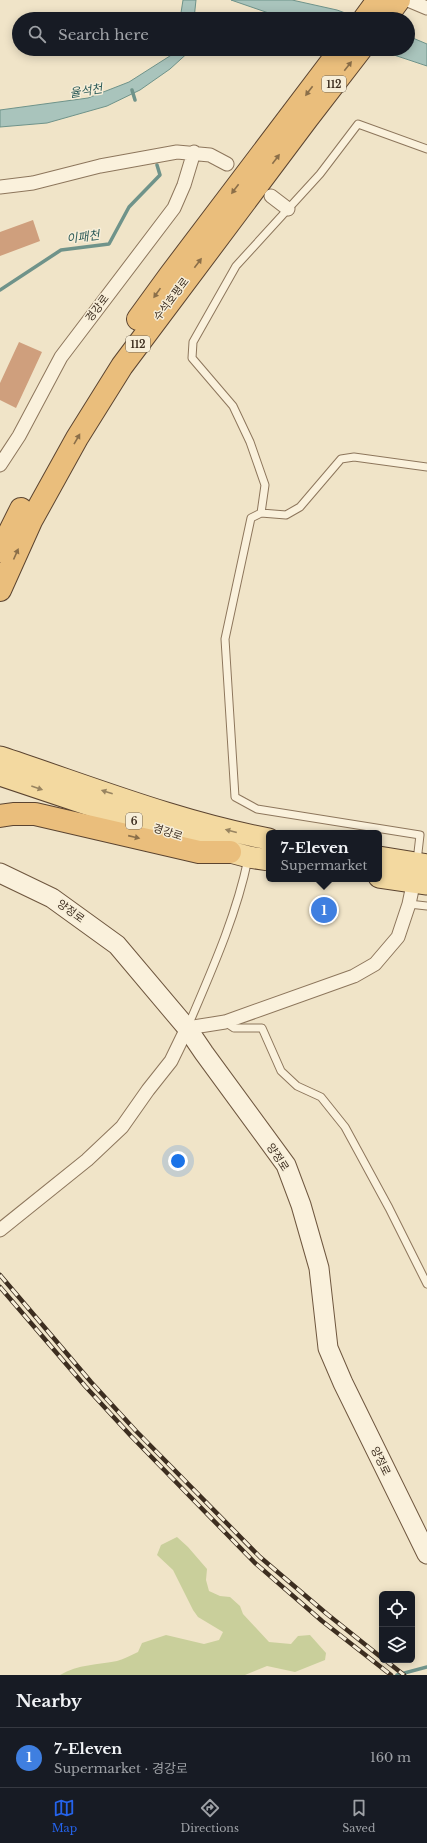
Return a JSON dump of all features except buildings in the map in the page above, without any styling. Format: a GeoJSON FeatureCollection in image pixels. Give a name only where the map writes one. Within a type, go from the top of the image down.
{"type":"FeatureCollection","features":[{"type":"Feature","properties":{"kind":"highway"},"geometry":{"type":"LineString","coordinates":[[369,12],[378,0]]}},
{"type":"Feature","properties":{"kind":"highway"},"geometry":{"type":"LineString","coordinates":[[391,12],[400,0]]}},
{"type":"Feature","properties":{"kind":"highway","name":"수석호평로"},"geometry":{"type":"LineString","coordinates":[[0,590],[31,521],[77,438],[122,366],[299,116],[337,56]]}},
{"type":"Feature","properties":{"kind":"highway","name":"수석호평로"},"geometry":{"type":"LineString","coordinates":[[0,551],[15,520],[62,434],[97,377],[170,274],[299,116],[355,56]]}},
{"type":"Feature","properties":{"kind":"highway"},"geometry":{"type":"LineString","coordinates":[[0,816],[13,814],[35,814],[199,852],[239,854]]}},
{"type":"Feature","properties":{"kind":"main road","name":"경강로"},"geometry":{"type":"LineString","coordinates":[[0,757],[197,822],[237,833],[266,838]]}},
{"type":"Feature","properties":{"kind":"main road","name":"경강로"},"geometry":{"type":"LineString","coordinates":[[0,775],[239,854],[266,859]]}},
{"type":"Feature","properties":{"kind":"main road"},"geometry":{"type":"LineString","coordinates":[[382,858],[421,873]]}},
{"type":"Feature","properties":{"kind":"main road","name":"양정로"},"geometry":{"type":"LineString","coordinates":[[0,873],[52,898],[117,945],[188,1028],[204,1053],[286,1165],[301,1205],[319,1268],[328,1348],[343,1384],[427,1554]]}},
{"type":"Feature","properties":{"kind":"main road"},"geometry":{"type":"LineString","coordinates":[[382,877],[421,873]]}},
{"type":"Feature","properties":{"kind":"street"},"geometry":{"type":"LineString","coordinates":[[408,0],[427,8]]}},
{"type":"Feature","properties":{"kind":"street"},"geometry":{"type":"LineString","coordinates":[[0,188],[33,183],[100,166],[177,152],[194,152],[210,155],[227,164]]}},
{"type":"Feature","properties":{"kind":"street","name":"경강로"},"geometry":{"type":"LineString","coordinates":[[0,465],[19,436],[60,357],[174,208],[184,185],[194,152]]}},
{"type":"Feature","properties":{"kind":"street"},"geometry":{"type":"LineString","coordinates":[[271,196],[288,209]]}},
{"type":"Feature","properties":{"kind":"street"},"geometry":{"type":"LineString","coordinates":[[5,1226],[87,1160],[122,1127],[171,1061],[188,1028],[225,1022],[354,976],[375,964],[398,937],[421,873]]}},
{"type":"Feature","properties":{"kind":"lane"},"geometry":{"type":"LineString","coordinates":[[261,513],[265,485],[250,442],[233,406],[192,358],[193,342],[236,266],[320,174],[358,124],[427,149]]}},
{"type":"Feature","properties":{"kind":"lane"},"geometry":{"type":"LineString","coordinates":[[421,873],[420,835],[258,809],[235,797],[225,639],[251,518],[261,513],[286,515],[300,507],[341,459],[354,457],[427,467]]}},
{"type":"Feature","properties":{"kind":"lane"},"geometry":{"type":"LineString","coordinates":[[188,1028],[220,949],[245,876],[239,854]]}},
{"type":"Feature","properties":{"kind":"lane"},"geometry":{"type":"LineString","coordinates":[[409,904],[427,906]]}},
{"type":"Feature","properties":{"kind":"lane"},"geometry":{"type":"LineString","coordinates":[[225,1022],[234,1028],[262,1028],[281,1071],[297,1086],[321,1097],[345,1127],[389,1208],[427,1284]]}},
{"type":"Feature","properties":{"kind":"green space"},"geometry":{"type":"Polygon","coordinates":[[[177,1537],[207,1569],[206,1580],[209,1591],[220,1596],[230,1597],[240,1606],[243,1614],[269,1642],[291,1644],[298,1636],[310,1635],[326,1653],[325,1660],[295,1672],[267,1666],[245,1675],[60,1675],[67,1671],[81,1667],[117,1661],[138,1652],[142,1643],[166,1635],[204,1644],[219,1640],[223,1632],[198,1617],[173,1570],[157,1555],[161,1545],[177,1537]]]}},
{"type":"Feature","properties":{"kind":"water"},"geometry":{"type":"Polygon","coordinates":[[[183,0],[196,0],[195,12],[181,12],[183,0]]]}},
{"type":"Feature","properties":{"kind":"water"},"geometry":{"type":"Polygon","coordinates":[[[231,0],[292,0],[343,12],[266,12],[231,0]]]}},
{"type":"Feature","properties":{"kind":"water"},"geometry":{"type":"Polygon","coordinates":[[[415,39],[427,44],[427,66],[397,56],[415,56],[415,39]]]}},
{"type":"Feature","properties":{"kind":"water","name":"율석천"},"geometry":{"type":"Polygon","coordinates":[[[170,56],[184,56],[170,69],[140,90],[107,106],[47,123],[0,127],[0,110],[88,98],[129,82],[170,56]]]}},
{"type":"Feature","properties":{"kind":"waterway","name":"이패천"},"geometry":{"type":"LineString","coordinates":[[132,90],[135,100]]}},
{"type":"Feature","properties":{"kind":"waterway","name":"이패천"},"geometry":{"type":"LineString","coordinates":[[0,290],[61,250],[109,244],[129,207],[160,175],[157,165]]}},
{"type":"Feature","properties":{"kind":"waterway"},"geometry":{"type":"LineString","coordinates":[[397,1675],[427,1667]]}},
{"type":"Feature","properties":{"kind":"railway"},"geometry":{"type":"LineString","coordinates":[[0,1275],[91,1382],[136,1431],[260,1557],[379,1656]]}},
{"type":"Feature","properties":{"kind":"railway"},"geometry":{"type":"LineString","coordinates":[[0,1287],[85,1386],[131,1436],[255,1563],[322,1621],[391,1675]]}},
{"type":"Feature","properties":{"kind":"railway"},"geometry":{"type":"LineString","coordinates":[[389,1663],[404,1675]]}},
{"type":"Feature","properties":{"kind":"place","name":"7-Eleven"},"geometry":{"type":"Point","coordinates":[324,910]}}]}
